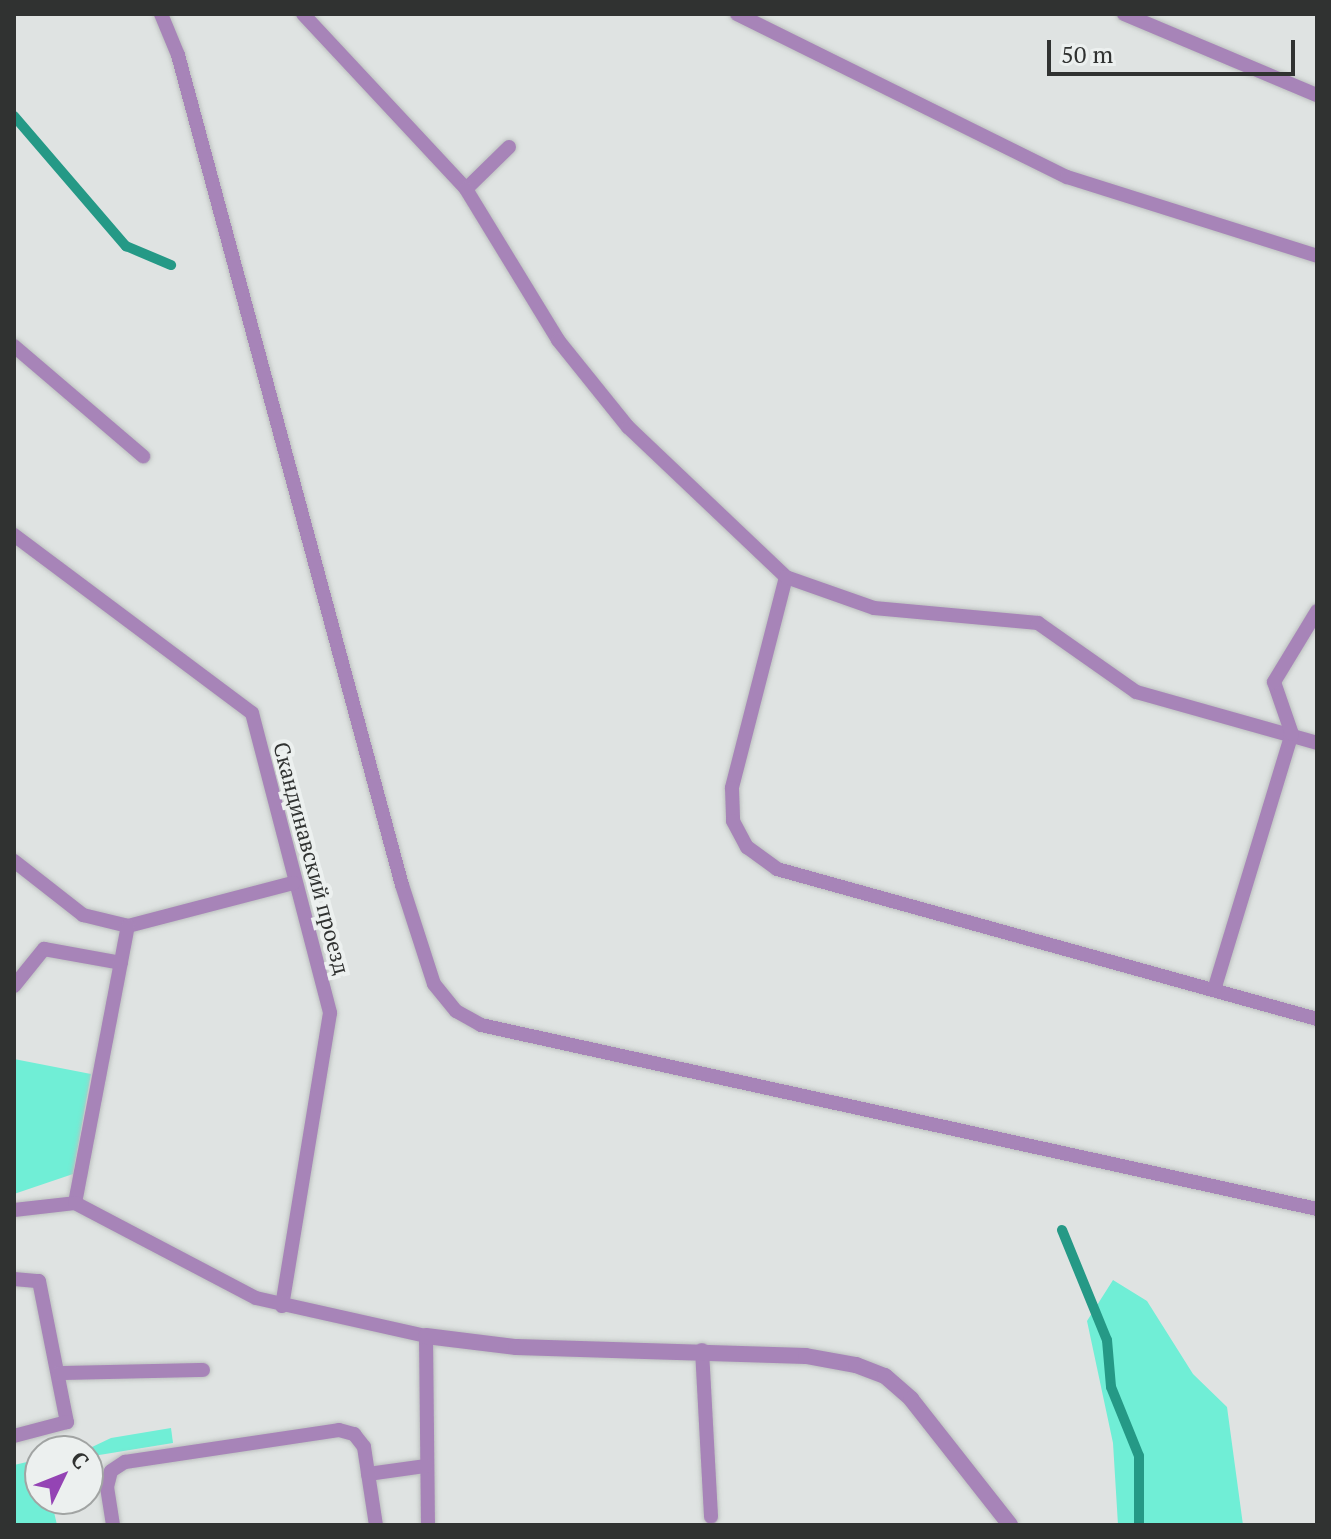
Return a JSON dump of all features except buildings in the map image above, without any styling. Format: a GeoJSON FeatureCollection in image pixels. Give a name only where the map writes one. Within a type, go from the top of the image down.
{"type":"FeatureCollection","features":[{"type":"Feature","properties":{"kind":"street"},"geometry":{"type":"LineString","coordinates":[[426,1336],[516,1347],[702,1350],[806,1356],[885,1376],[911,1399],[1010,1525]]}},
{"type":"Feature","properties":{"kind":"lane"},"geometry":{"type":"LineString","coordinates":[[161,14],[178,55],[402,885],[434,984],[456,1011],[481,1025],[1317,1209]]}},
{"type":"Feature","properties":{"kind":"lane"},"geometry":{"type":"LineString","coordinates":[[303,14],[466,189],[558,340],[628,427],[786,577],[874,608],[1038,623],[1136,692],[1317,743]]}},
{"type":"Feature","properties":{"kind":"lane"},"geometry":{"type":"LineString","coordinates":[[737,14],[1067,177],[1317,256]]}},
{"type":"Feature","properties":{"kind":"lane"},"geometry":{"type":"LineString","coordinates":[[1124,14],[1317,95]]}},
{"type":"Feature","properties":{"kind":"lane"},"geometry":{"type":"LineString","coordinates":[[466,189],[509,147]]}},
{"type":"Feature","properties":{"kind":"lane"},"geometry":{"type":"LineString","coordinates":[[14,346],[143,456]]}},
{"type":"Feature","properties":{"kind":"lane","name":"Скандинавский проезд"},"geometry":{"type":"LineString","coordinates":[[14,535],[252,713],[293,883],[330,1013],[282,1306]]}},
{"type":"Feature","properties":{"kind":"lane"},"geometry":{"type":"LineString","coordinates":[[786,577],[732,788],[733,821],[747,847],[777,869],[1317,1019]]}},
{"type":"Feature","properties":{"kind":"lane"},"geometry":{"type":"LineString","coordinates":[[1214,990],[1292,734],[1274,682],[1317,611]]}},
{"type":"Feature","properties":{"kind":"lane"},"geometry":{"type":"LineString","coordinates":[[14,861],[83,915],[128,926],[293,883]]}},
{"type":"Feature","properties":{"kind":"lane"},"geometry":{"type":"LineString","coordinates":[[75,1203],[128,926]]}},
{"type":"Feature","properties":{"kind":"lane"},"geometry":{"type":"LineString","coordinates":[[14,986],[44,949],[121,963]]}},
{"type":"Feature","properties":{"kind":"lane"},"geometry":{"type":"LineString","coordinates":[[14,1210],[75,1203],[227,1286],[282,1306],[426,1336],[428,1525]]}},
{"type":"Feature","properties":{"kind":"lane"},"geometry":{"type":"LineString","coordinates":[[14,1279],[39,1281],[67,1422],[14,1436]]}},
{"type":"Feature","properties":{"kind":"lane"},"geometry":{"type":"LineString","coordinates":[[702,1350],[711,1517]]}},
{"type":"Feature","properties":{"kind":"lane"},"geometry":{"type":"LineString","coordinates":[[59,1373],[203,1370]]}},
{"type":"Feature","properties":{"kind":"lane"},"geometry":{"type":"LineString","coordinates":[[113,1525],[107,1487],[111,1471],[125,1462],[339,1430],[354,1434],[364,1447],[376,1525]]}},
{"type":"Feature","properties":{"kind":"lane"},"geometry":{"type":"LineString","coordinates":[[368,1474],[426,1466]]}},
{"type":"Feature","properties":{"kind":"green space"},"geometry":{"type":"Polygon","coordinates":[[[14,1059],[91,1074],[73,1174],[14,1194],[14,1059]]]}},
{"type":"Feature","properties":{"kind":"green space"},"geometry":{"type":"Polygon","coordinates":[[[1113,1280],[1147,1301],[1193,1374],[1227,1407],[1243,1525],[1118,1525],[1113,1443],[1087,1321],[1113,1280]]]}},
{"type":"Feature","properties":{"kind":"green space"},"geometry":{"type":"Polygon","coordinates":[[[171,1428],[173,1443],[104,1454],[104,1441],[171,1428]]]}},
{"type":"Feature","properties":{"kind":"green space"},"geometry":{"type":"Polygon","coordinates":[[[24,1463],[24,1515],[55,1515],[57,1525],[14,1525],[14,1465],[24,1463]]]}},
{"type":"Feature","properties":{"kind":"waterway"},"geometry":{"type":"LineString","coordinates":[[14,116],[126,246],[171,265]]}},
{"type":"Feature","properties":{"kind":"waterway"},"geometry":{"type":"LineString","coordinates":[[1062,1230],[1107,1340],[1111,1387],[1139,1456],[1139,1525]]}}]}
